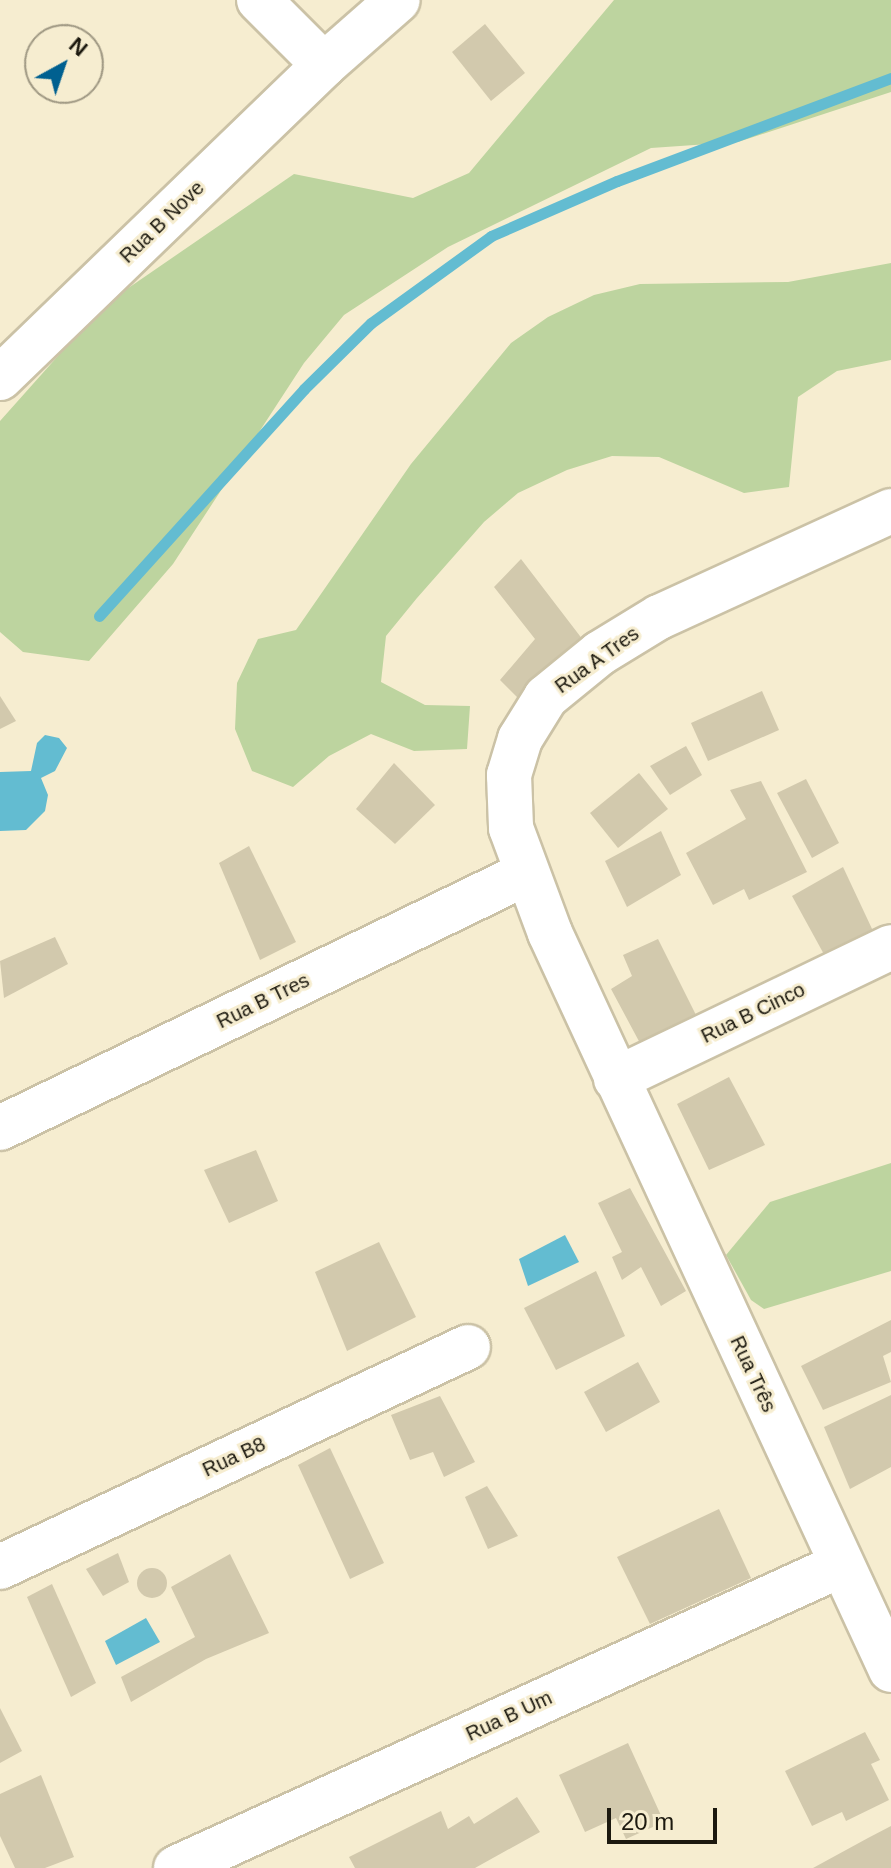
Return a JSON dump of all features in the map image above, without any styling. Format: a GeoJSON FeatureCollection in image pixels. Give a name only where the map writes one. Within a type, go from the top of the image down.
{"type":"FeatureCollection","features":[{"type":"Feature","properties":{"kind":"street"},"geometry":{"type":"LineString","coordinates":[[259,0],[324,65]]}},
{"type":"Feature","properties":{"kind":"street","name":"Rua B Nove"},"geometry":{"type":"LineString","coordinates":[[0,378],[324,65],[398,0]]}},
{"type":"Feature","properties":{"kind":"street","name":"Rua A Tres"},"geometry":{"type":"LineString","coordinates":[[616,1079],[525,874],[511,828],[509,775],[520,739],[546,697],[600,653],[659,617],[891,511]]}},
{"type":"Feature","properties":{"kind":"street","name":"Rua B Tres"},"geometry":{"type":"LineString","coordinates":[[0,1128],[525,874]]}},
{"type":"Feature","properties":{"kind":"street","name":"Rua B Cinco"},"geometry":{"type":"LineString","coordinates":[[616,1079],[891,947]]}},
{"type":"Feature","properties":{"kind":"street","name":"Rua Três"},"geometry":{"type":"LineString","coordinates":[[616,1079],[891,1670]]}},
{"type":"Feature","properties":{"kind":"street","name":"Rua B8"},"geometry":{"type":"LineString","coordinates":[[0,1567],[468,1347]]}},
{"type":"Feature","properties":{"kind":"street","name":"Rua B Um"},"geometry":{"type":"LineString","coordinates":[[176,1868],[841,1565]]}},
{"type":"Feature","properties":{"kind":"green space"},"geometry":{"type":"Polygon","coordinates":[[[614,0],[891,0],[891,92],[738,142],[651,148],[448,247],[344,315],[304,363],[173,564],[89,661],[23,652],[0,632],[0,421],[82,329],[124,291],[294,174],[413,198],[469,173],[614,0]]]}},
{"type":"Feature","properties":{"kind":"green space"},"geometry":{"type":"Polygon","coordinates":[[[891,263],[891,360],[837,371],[798,397],[789,487],[744,493],[659,457],[612,456],[567,470],[518,493],[484,522],[417,598],[386,636],[381,682],[425,705],[470,706],[467,749],[414,751],[371,734],[329,756],[293,787],[252,771],[235,729],[237,683],[258,639],[296,630],[411,464],[511,343],[548,317],[594,295],[640,284],[788,282],[891,263]]]}},
{"type":"Feature","properties":{"kind":"green space"},"geometry":{"type":"Polygon","coordinates":[[[891,1163],[891,1271],[764,1309],[751,1300],[726,1255],[770,1202],[891,1163]]]}},
{"type":"Feature","properties":{"kind":"water"},"geometry":{"type":"Polygon","coordinates":[[[45,735],[59,738],[67,748],[55,771],[41,778],[48,795],[45,811],[26,830],[0,831],[0,772],[31,771],[37,743],[45,735]]]}},
{"type":"Feature","properties":{"kind":"water"},"geometry":{"type":"Polygon","coordinates":[[[565,1235],[579,1262],[528,1286],[519,1259],[565,1235]]]}},
{"type":"Feature","properties":{"kind":"water"},"geometry":{"type":"Polygon","coordinates":[[[146,1618],[160,1642],[116,1665],[105,1641],[146,1618]]]}},
{"type":"Feature","properties":{"kind":"building"},"geometry":{"type":"Polygon","coordinates":[[[485,24],[525,73],[491,101],[452,52],[485,24]]]}},
{"type":"Feature","properties":{"kind":"building"},"geometry":{"type":"Polygon","coordinates":[[[521,559],[583,640],[553,662],[520,700],[500,680],[535,639],[494,587],[521,559]]]}},
{"type":"Feature","properties":{"kind":"building"},"geometry":{"type":"Polygon","coordinates":[[[762,691],[779,730],[708,761],[691,723],[762,691]]]}},
{"type":"Feature","properties":{"kind":"building"},"geometry":{"type":"Polygon","coordinates":[[[0,696],[16,721],[0,729],[0,696]]]}},
{"type":"Feature","properties":{"kind":"building"},"geometry":{"type":"Polygon","coordinates":[[[686,746],[702,775],[670,795],[650,766],[686,746]]]}},
{"type":"Feature","properties":{"kind":"building"},"geometry":{"type":"Polygon","coordinates":[[[394,763],[435,805],[395,844],[356,809],[394,763]]]}},
{"type":"Feature","properties":{"kind":"building"},"geometry":{"type":"Polygon","coordinates":[[[639,773],[668,809],[618,848],[590,813],[639,773]]]}},
{"type":"Feature","properties":{"kind":"building"},"geometry":{"type":"Polygon","coordinates":[[[806,779],[839,843],[812,858],[777,793],[806,779]]]}},
{"type":"Feature","properties":{"kind":"building"},"geometry":{"type":"Polygon","coordinates":[[[761,781],[807,872],[749,900],[744,889],[713,905],[686,853],[746,819],[730,790],[761,781]]]}},
{"type":"Feature","properties":{"kind":"building"},"geometry":{"type":"Polygon","coordinates":[[[661,831],[681,875],[627,907],[605,861],[661,831]]]}},
{"type":"Feature","properties":{"kind":"building"},"geometry":{"type":"Polygon","coordinates":[[[249,846],[296,942],[260,960],[219,863],[249,846]]]}},
{"type":"Feature","properties":{"kind":"building"},"geometry":{"type":"Polygon","coordinates":[[[843,867],[873,931],[826,958],[792,896],[843,867]]]}},
{"type":"Feature","properties":{"kind":"building"},"geometry":{"type":"Polygon","coordinates":[[[55,937],[68,964],[4,998],[0,961],[55,937]]]}},
{"type":"Feature","properties":{"kind":"building"},"geometry":{"type":"Polygon","coordinates":[[[658,939],[697,1017],[641,1045],[611,989],[632,976],[623,955],[658,939]]]}},
{"type":"Feature","properties":{"kind":"building"},"geometry":{"type":"Polygon","coordinates":[[[729,1077],[765,1145],[709,1170],[677,1104],[729,1077]]]}},
{"type":"Feature","properties":{"kind":"building"},"geometry":{"type":"Polygon","coordinates":[[[256,1150],[278,1201],[229,1223],[204,1170],[256,1150]]]}},
{"type":"Feature","properties":{"kind":"building"},"geometry":{"type":"Polygon","coordinates":[[[630,1188],[686,1291],[661,1306],[641,1267],[622,1280],[612,1257],[622,1252],[598,1203],[630,1188]]]}},
{"type":"Feature","properties":{"kind":"building"},"geometry":{"type":"Polygon","coordinates":[[[379,1242],[416,1317],[347,1351],[315,1272],[379,1242]]]}},
{"type":"Feature","properties":{"kind":"building"},"geometry":{"type":"Polygon","coordinates":[[[596,1271],[625,1336],[556,1370],[524,1308],[596,1271]]]}},
{"type":"Feature","properties":{"kind":"building"},"geometry":{"type":"Polygon","coordinates":[[[891,1320],[891,1352],[883,1356],[891,1382],[823,1410],[801,1366],[891,1320]]]}},
{"type":"Feature","properties":{"kind":"building"},"geometry":{"type":"Polygon","coordinates":[[[638,1362],[660,1402],[606,1432],[584,1392],[638,1362]]]}},
{"type":"Feature","properties":{"kind":"building"},"geometry":{"type":"Polygon","coordinates":[[[891,1395],[891,1467],[850,1489],[824,1427],[891,1395]]]}},
{"type":"Feature","properties":{"kind":"building"},"geometry":{"type":"Polygon","coordinates":[[[440,1396],[475,1462],[444,1477],[433,1452],[410,1460],[391,1415],[440,1396]]]}},
{"type":"Feature","properties":{"kind":"building"},"geometry":{"type":"Polygon","coordinates":[[[330,1448],[384,1563],[350,1579],[298,1465],[330,1448]]]}},
{"type":"Feature","properties":{"kind":"building"},"geometry":{"type":"Polygon","coordinates":[[[487,1486],[518,1536],[488,1549],[465,1497],[487,1486]]]}},
{"type":"Feature","properties":{"kind":"building"},"geometry":{"type":"Polygon","coordinates":[[[719,1509],[751,1578],[650,1624],[617,1557],[719,1509]]]}},
{"type":"Feature","properties":{"kind":"building"},"geometry":{"type":"Polygon","coordinates":[[[118,1553],[129,1582],[103,1596],[86,1569],[118,1553]]]}},
{"type":"Feature","properties":{"kind":"building"},"geometry":{"type":"Polygon","coordinates":[[[230,1554],[269,1633],[206,1659],[131,1702],[121,1677],[195,1637],[171,1587],[230,1554]]]}},
{"type":"Feature","properties":{"kind":"building"},"geometry":{"type":"Polygon","coordinates":[[[152,1568],[158,1569],[166,1577],[166,1589],[158,1597],[152,1598],[146,1597],[138,1589],[137,1583],[138,1577],[146,1569],[152,1568]]]}},
{"type":"Feature","properties":{"kind":"building"},"geometry":{"type":"Polygon","coordinates":[[[52,1584],[96,1683],[71,1697],[27,1597],[52,1584]]]}},
{"type":"Feature","properties":{"kind":"building"},"geometry":{"type":"Polygon","coordinates":[[[0,1708],[22,1751],[0,1763],[0,1708]]]}},
{"type":"Feature","properties":{"kind":"building"},"geometry":{"type":"Polygon","coordinates":[[[865,1732],[880,1760],[871,1764],[889,1800],[846,1821],[842,1812],[812,1826],[785,1771],[865,1732]]]}},
{"type":"Feature","properties":{"kind":"building"},"geometry":{"type":"Polygon","coordinates":[[[628,1743],[664,1822],[626,1839],[616,1818],[585,1832],[559,1775],[628,1743]]]}},
{"type":"Feature","properties":{"kind":"building"},"geometry":{"type":"Polygon","coordinates":[[[41,1775],[74,1857],[45,1868],[15,1868],[0,1836],[0,1794],[41,1775]]]}},
{"type":"Feature","properties":{"kind":"building"},"geometry":{"type":"Polygon","coordinates":[[[517,1797],[540,1832],[475,1868],[355,1868],[349,1857],[441,1811],[448,1829],[469,1816],[474,1824],[517,1797]]]}},
{"type":"Feature","properties":{"kind":"building"},"geometry":{"type":"Polygon","coordinates":[[[891,1826],[891,1868],[813,1868],[868,1838],[891,1826]]]}},
{"type":"Feature","properties":{"kind":"waterway"},"geometry":{"type":"LineString","coordinates":[[99,616],[304,389],[371,323],[491,236],[617,181],[891,78]]}}]}
